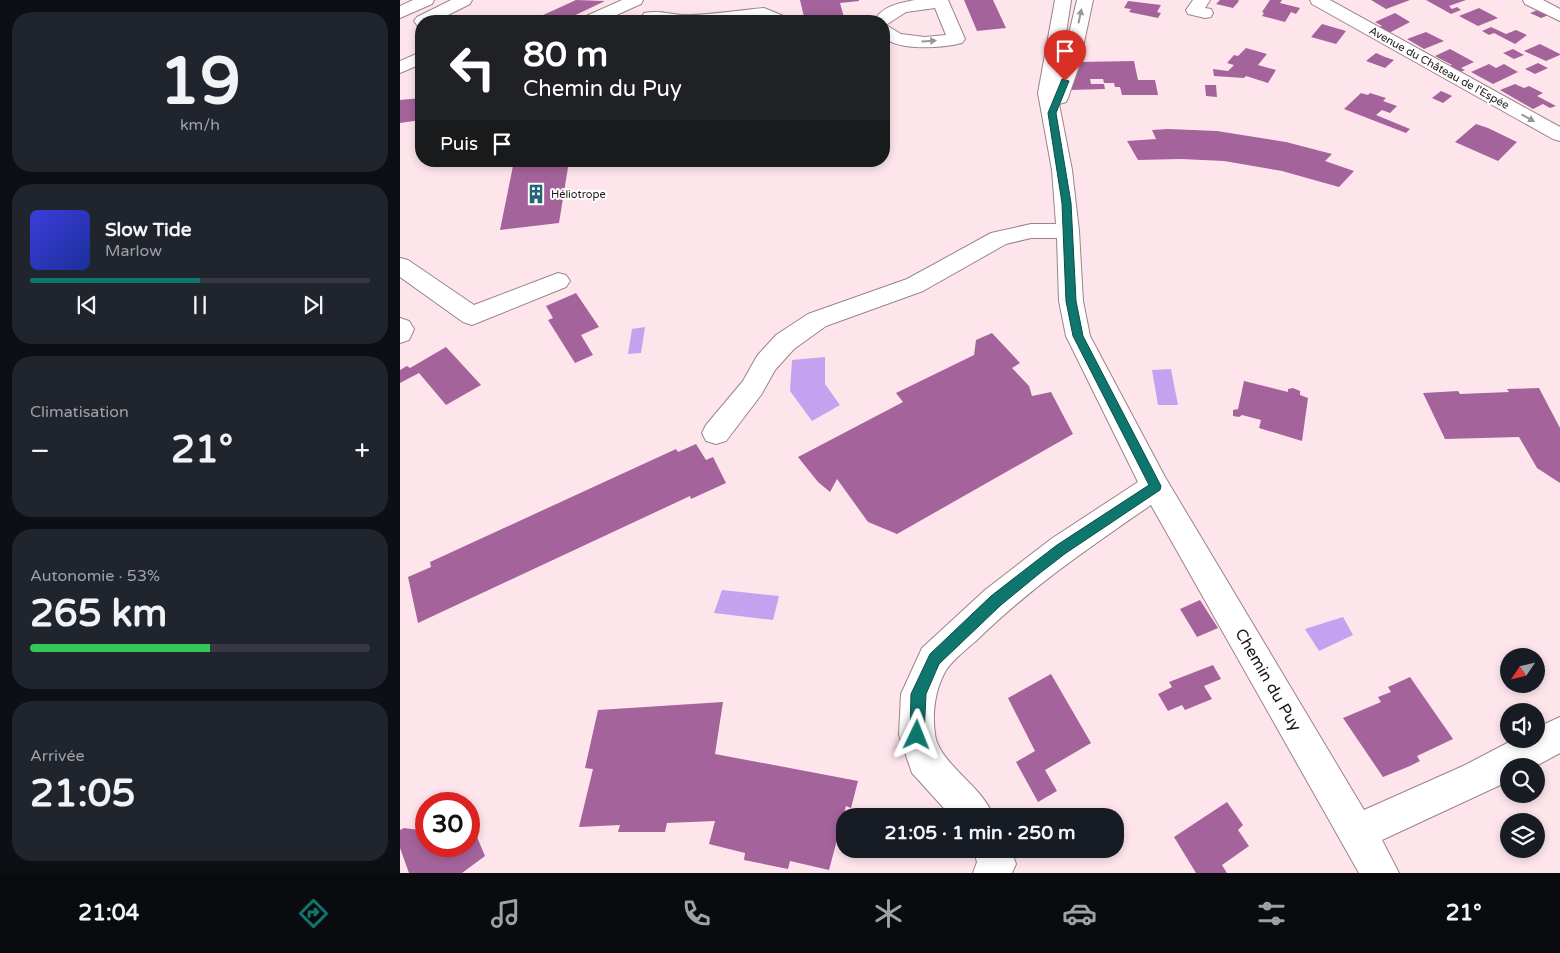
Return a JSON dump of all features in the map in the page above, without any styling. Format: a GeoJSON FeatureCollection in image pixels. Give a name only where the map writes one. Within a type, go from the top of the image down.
{"type":"FeatureCollection","features":[{"type":"Feature","properties":{"kind":"street"},"geometry":{"type":"LineString","coordinates":[[400,13],[426,0]]}},
{"type":"Feature","properties":{"kind":"street"},"geometry":{"type":"LineString","coordinates":[[436,15],[464,0]]}},
{"type":"Feature","properties":{"kind":"street"},"geometry":{"type":"LineString","coordinates":[[603,15],[635,0]]}},
{"type":"Feature","properties":{"kind":"street"},"geometry":{"type":"LineString","coordinates":[[650,15],[650,7],[662,0]]}},
{"type":"Feature","properties":{"kind":"street","name":"Chemin du Puy"},"geometry":{"type":"LineString","coordinates":[[1062,0],[1047,93],[1062,170],[1068,230],[1071,301],[1078,336],[1156,486],[1380,873]]}},
{"type":"Feature","properties":{"kind":"street"},"geometry":{"type":"LineString","coordinates":[[1052,113],[1070,66],[1085,0]]}},
{"type":"Feature","properties":{"kind":"street","name":"Avenue du Château de l'Espée"},"geometry":{"type":"LineString","coordinates":[[1318,0],[1560,135]]}},
{"type":"Feature","properties":{"kind":"street"},"geometry":{"type":"LineString","coordinates":[[1531,0],[1560,16]]}},
{"type":"Feature","properties":{"kind":"street"},"geometry":{"type":"LineString","coordinates":[[885,15],[908,6],[941,1],[956,39],[924,42],[896,39],[890,34]]}},
{"type":"Feature","properties":{"kind":"street"},"geometry":{"type":"LineString","coordinates":[[744,15],[764,13],[768,15]]}},
{"type":"Feature","properties":{"kind":"street"},"geometry":{"type":"LineString","coordinates":[[400,68],[415,59]]}},
{"type":"Feature","properties":{"kind":"street"},"geometry":{"type":"LineString","coordinates":[[716,433],[752,388],[766,363],[785,342],[803,328],[817,320],[916,285],[999,238],[1031,231],[1068,230]]}},
{"type":"Feature","properties":{"kind":"street"},"geometry":{"type":"LineString","coordinates":[[400,266],[472,316],[558,281]]}},
{"type":"Feature","properties":{"kind":"street"},"geometry":{"type":"LineString","coordinates":[[400,327],[402,329],[400,334]]}},
{"type":"Feature","properties":{"kind":"street"},"geometry":{"type":"LineString","coordinates":[[968,808],[925,760],[917,735],[918,694],[934,659],[996,600],[1025,577],[1062,549],[1156,486]]}},
{"type":"Feature","properties":{"kind":"street"},"geometry":{"type":"LineString","coordinates":[[1357,832],[1476,779],[1560,734]]}},
{"type":"Feature","properties":{"kind":"street"},"geometry":{"type":"LineString","coordinates":[[992,873],[997,864],[995,858]]}},
{"type":"Feature","properties":{"kind":"shaded area"},"geometry":{"type":"Polygon","coordinates":[[[645,327],[641,353],[628,354],[632,329],[645,327]]]}},
{"type":"Feature","properties":{"kind":"shaded area"},"geometry":{"type":"Polygon","coordinates":[[[825,357],[825,384],[840,405],[812,421],[790,391],[792,360],[825,357]]]}},
{"type":"Feature","properties":{"kind":"shaded area"},"geometry":{"type":"Polygon","coordinates":[[[1171,369],[1178,405],[1158,405],[1152,370],[1171,369]]]}},
{"type":"Feature","properties":{"kind":"shaded area"},"geometry":{"type":"Polygon","coordinates":[[[722,590],[779,596],[773,620],[714,613],[722,590]]]}},
{"type":"Feature","properties":{"kind":"shaded area"},"geometry":{"type":"Polygon","coordinates":[[[1343,617],[1353,635],[1319,651],[1305,629],[1343,617]]]}},
{"type":"Feature","properties":{"kind":"building"},"geometry":{"type":"Polygon","coordinates":[[[576,0],[605,1],[576,15],[543,15],[576,0]]]}},
{"type":"Feature","properties":{"kind":"building"},"geometry":{"type":"Polygon","coordinates":[[[800,0],[859,0],[840,3],[843,15],[804,15],[800,0]]]}},
{"type":"Feature","properties":{"kind":"building"},"geometry":{"type":"Polygon","coordinates":[[[964,0],[993,0],[1006,28],[977,31],[964,0]]]}},
{"type":"Feature","properties":{"kind":"building"},"geometry":{"type":"Polygon","coordinates":[[[1220,0],[1239,1],[1233,8],[1216,4],[1220,0]]]}},
{"type":"Feature","properties":{"kind":"building"},"geometry":{"type":"Polygon","coordinates":[[[1270,0],[1282,0],[1280,3],[1300,8],[1296,14],[1291,12],[1285,22],[1262,16],[1264,13],[1262,12],[1270,0]]]}},
{"type":"Feature","properties":{"kind":"building"},"geometry":{"type":"Polygon","coordinates":[[[1371,0],[1410,0],[1386,9],[1371,0]]]}},
{"type":"Feature","properties":{"kind":"building"},"geometry":{"type":"Polygon","coordinates":[[[1426,0],[1466,0],[1449,6],[1452,9],[1457,7],[1461,10],[1451,14],[1426,0]]]}},
{"type":"Feature","properties":{"kind":"building"},"geometry":{"type":"Polygon","coordinates":[[[1128,1],[1161,5],[1157,12],[1161,13],[1158,18],[1129,12],[1131,9],[1124,8],[1128,1]]]}},
{"type":"Feature","properties":{"kind":"building"},"geometry":{"type":"Polygon","coordinates":[[[1479,8],[1498,18],[1478,26],[1459,16],[1479,8]]]}},
{"type":"Feature","properties":{"kind":"building"},"geometry":{"type":"Polygon","coordinates":[[[1538,10],[1549,15],[1541,18],[1530,13],[1538,10]]]}},
{"type":"Feature","properties":{"kind":"building"},"geometry":{"type":"Polygon","coordinates":[[[1395,13],[1410,22],[1389,33],[1375,22],[1395,13]]]}},
{"type":"Feature","properties":{"kind":"building"},"geometry":{"type":"Polygon","coordinates":[[[1322,24],[1346,31],[1336,44],[1311,37],[1322,24]]]}},
{"type":"Feature","properties":{"kind":"building"},"geometry":{"type":"Polygon","coordinates":[[[1491,27],[1506,34],[1516,30],[1527,35],[1515,44],[1494,33],[1489,35],[1482,31],[1491,27]]]}},
{"type":"Feature","properties":{"kind":"building"},"geometry":{"type":"Polygon","coordinates":[[[1426,32],[1444,41],[1424,49],[1407,39],[1426,32]]]}},
{"type":"Feature","properties":{"kind":"building"},"geometry":{"type":"Polygon","coordinates":[[[1540,44],[1560,55],[1546,61],[1524,51],[1540,44]]]}},
{"type":"Feature","properties":{"kind":"building"},"geometry":{"type":"Polygon","coordinates":[[[1246,48],[1267,54],[1258,65],[1276,70],[1268,83],[1246,76],[1244,78],[1214,76],[1213,69],[1228,71],[1234,65],[1227,63],[1234,55],[1238,56],[1246,48]]]}},
{"type":"Feature","properties":{"kind":"building"},"geometry":{"type":"Polygon","coordinates":[[[1450,49],[1474,62],[1461,68],[1465,70],[1458,73],[1448,67],[1452,65],[1435,56],[1450,49]]]}},
{"type":"Feature","properties":{"kind":"building"},"geometry":{"type":"Polygon","coordinates":[[[1513,49],[1524,55],[1514,59],[1503,53],[1513,49]]]}},
{"type":"Feature","properties":{"kind":"building"},"geometry":{"type":"Polygon","coordinates":[[[1376,53],[1394,60],[1385,68],[1366,61],[1376,53]]]}},
{"type":"Feature","properties":{"kind":"building"},"geometry":{"type":"Polygon","coordinates":[[[1134,61],[1138,80],[1155,80],[1158,95],[1122,95],[1120,87],[1115,87],[1114,83],[1104,83],[1103,79],[1090,79],[1091,84],[1104,84],[1105,89],[1070,90],[1079,62],[1134,61]]]}},
{"type":"Feature","properties":{"kind":"building"},"geometry":{"type":"Polygon","coordinates":[[[1538,63],[1548,68],[1535,74],[1525,69],[1538,63]]]}},
{"type":"Feature","properties":{"kind":"building"},"geometry":{"type":"Polygon","coordinates":[[[1489,64],[1496,68],[1504,64],[1518,72],[1493,84],[1471,72],[1489,64]]]}},
{"type":"Feature","properties":{"kind":"building"},"geometry":{"type":"Polygon","coordinates":[[[1515,84],[1524,88],[1529,86],[1543,93],[1537,96],[1556,106],[1550,108],[1543,104],[1533,109],[1500,90],[1515,84]]]}},
{"type":"Feature","properties":{"kind":"building"},"geometry":{"type":"Polygon","coordinates":[[[1205,85],[1216,85],[1217,97],[1206,96],[1205,85]]]}},
{"type":"Feature","properties":{"kind":"building"},"geometry":{"type":"Polygon","coordinates":[[[1441,91],[1452,96],[1443,103],[1432,98],[1441,91]]]}},
{"type":"Feature","properties":{"kind":"building"},"geometry":{"type":"Polygon","coordinates":[[[1361,93],[1368,95],[1370,93],[1386,98],[1383,101],[1397,106],[1390,113],[1382,110],[1376,115],[1410,129],[1406,133],[1344,109],[1361,93]]]}},
{"type":"Feature","properties":{"kind":"building"},"geometry":{"type":"Polygon","coordinates":[[[415,99],[415,121],[400,123],[400,100],[415,99]]]}},
{"type":"Feature","properties":{"kind":"building"},"geometry":{"type":"Polygon","coordinates":[[[1476,124],[1517,142],[1498,161],[1455,142],[1476,124]]]}},
{"type":"Feature","properties":{"kind":"building"},"geometry":{"type":"Polygon","coordinates":[[[1152,130],[1217,131],[1286,142],[1332,154],[1325,161],[1354,171],[1339,187],[1282,171],[1224,161],[1138,160],[1127,141],[1156,139],[1152,130]]]}},
{"type":"Feature","properties":{"kind":"building","name":"Héliotrope"},"geometry":{"type":"Polygon","coordinates":[[[513,167],[568,167],[559,223],[500,230],[513,167]]]}},
{"type":"Feature","properties":{"kind":"building"},"geometry":{"type":"Polygon","coordinates":[[[576,293],[599,327],[581,335],[593,355],[575,363],[548,320],[553,318],[546,306],[576,293]]]}},
{"type":"Feature","properties":{"kind":"building"},"geometry":{"type":"Polygon","coordinates":[[[992,333],[1020,363],[1012,368],[1029,386],[1032,396],[1051,392],[1073,434],[897,534],[868,522],[837,479],[830,492],[818,482],[798,457],[903,402],[896,393],[974,355],[976,340],[992,333]]]}},
{"type":"Feature","properties":{"kind":"building"},"geometry":{"type":"Polygon","coordinates":[[[446,347],[481,385],[446,405],[419,373],[400,383],[400,370],[407,366],[410,368],[446,347]]]}},
{"type":"Feature","properties":{"kind":"building"},"geometry":{"type":"Polygon","coordinates":[[[1244,381],[1288,392],[1288,389],[1293,388],[1300,391],[1300,395],[1308,398],[1302,441],[1259,428],[1261,420],[1242,415],[1239,417],[1233,416],[1233,410],[1238,409],[1244,381]]]}},
{"type":"Feature","properties":{"kind":"building"},"geometry":{"type":"Polygon","coordinates":[[[1539,388],[1560,428],[1560,483],[1537,468],[1519,437],[1445,439],[1423,393],[1458,391],[1460,394],[1509,392],[1507,389],[1539,388]]]}},
{"type":"Feature","properties":{"kind":"building"},"geometry":{"type":"Polygon","coordinates":[[[696,444],[706,460],[713,457],[726,483],[691,499],[690,496],[418,623],[408,577],[431,567],[430,562],[676,449],[678,452],[696,444]]]}},
{"type":"Feature","properties":{"kind":"building"},"geometry":{"type":"Polygon","coordinates":[[[1200,600],[1218,628],[1197,637],[1180,609],[1200,600]]]}},
{"type":"Feature","properties":{"kind":"building"},"geometry":{"type":"Polygon","coordinates":[[[1213,665],[1221,679],[1204,686],[1212,699],[1185,710],[1182,705],[1168,711],[1158,694],[1172,687],[1169,682],[1213,665]]]}},
{"type":"Feature","properties":{"kind":"building"},"geometry":{"type":"Polygon","coordinates":[[[1051,674],[1091,743],[1045,770],[1057,791],[1038,802],[1016,762],[1035,751],[1008,698],[1051,674]]]}},
{"type":"Feature","properties":{"kind":"building"},"geometry":{"type":"Polygon","coordinates":[[[1410,677],[1453,739],[1417,756],[1420,761],[1383,777],[1343,718],[1381,702],[1378,697],[1391,692],[1388,687],[1410,677]]]}},
{"type":"Feature","properties":{"kind":"building"},"geometry":{"type":"Polygon","coordinates":[[[723,702],[715,754],[858,781],[851,808],[846,806],[845,808],[836,808],[836,844],[829,870],[790,861],[788,869],[744,860],[745,853],[709,844],[715,821],[667,823],[665,832],[618,832],[620,825],[579,827],[593,769],[585,768],[598,710],[723,702]]]}},
{"type":"Feature","properties":{"kind":"building"},"geometry":{"type":"Polygon","coordinates":[[[1227,802],[1243,825],[1238,830],[1249,846],[1222,865],[1227,873],[1196,873],[1174,837],[1227,802]]]}},
{"type":"Feature","properties":{"kind":"building"},"geometry":{"type":"Polygon","coordinates":[[[404,828],[415,829],[415,857],[480,857],[480,844],[485,856],[462,873],[409,873],[400,848],[400,830],[404,828]]]}},
{"type":"Feature","properties":{"kind":"place","name":"Héliotrope"},"geometry":{"type":"Point","coordinates":[536,194]}},
{"type":"Feature","properties":{"kind":"route"},"geometry":{"type":"LineString","coordinates":[[917,735],[918,694],[934,659],[996,600],[1062,549],[1156,486],[1078,336],[1071,301],[1066,203],[1052,113],[1065,81]]}}]}
